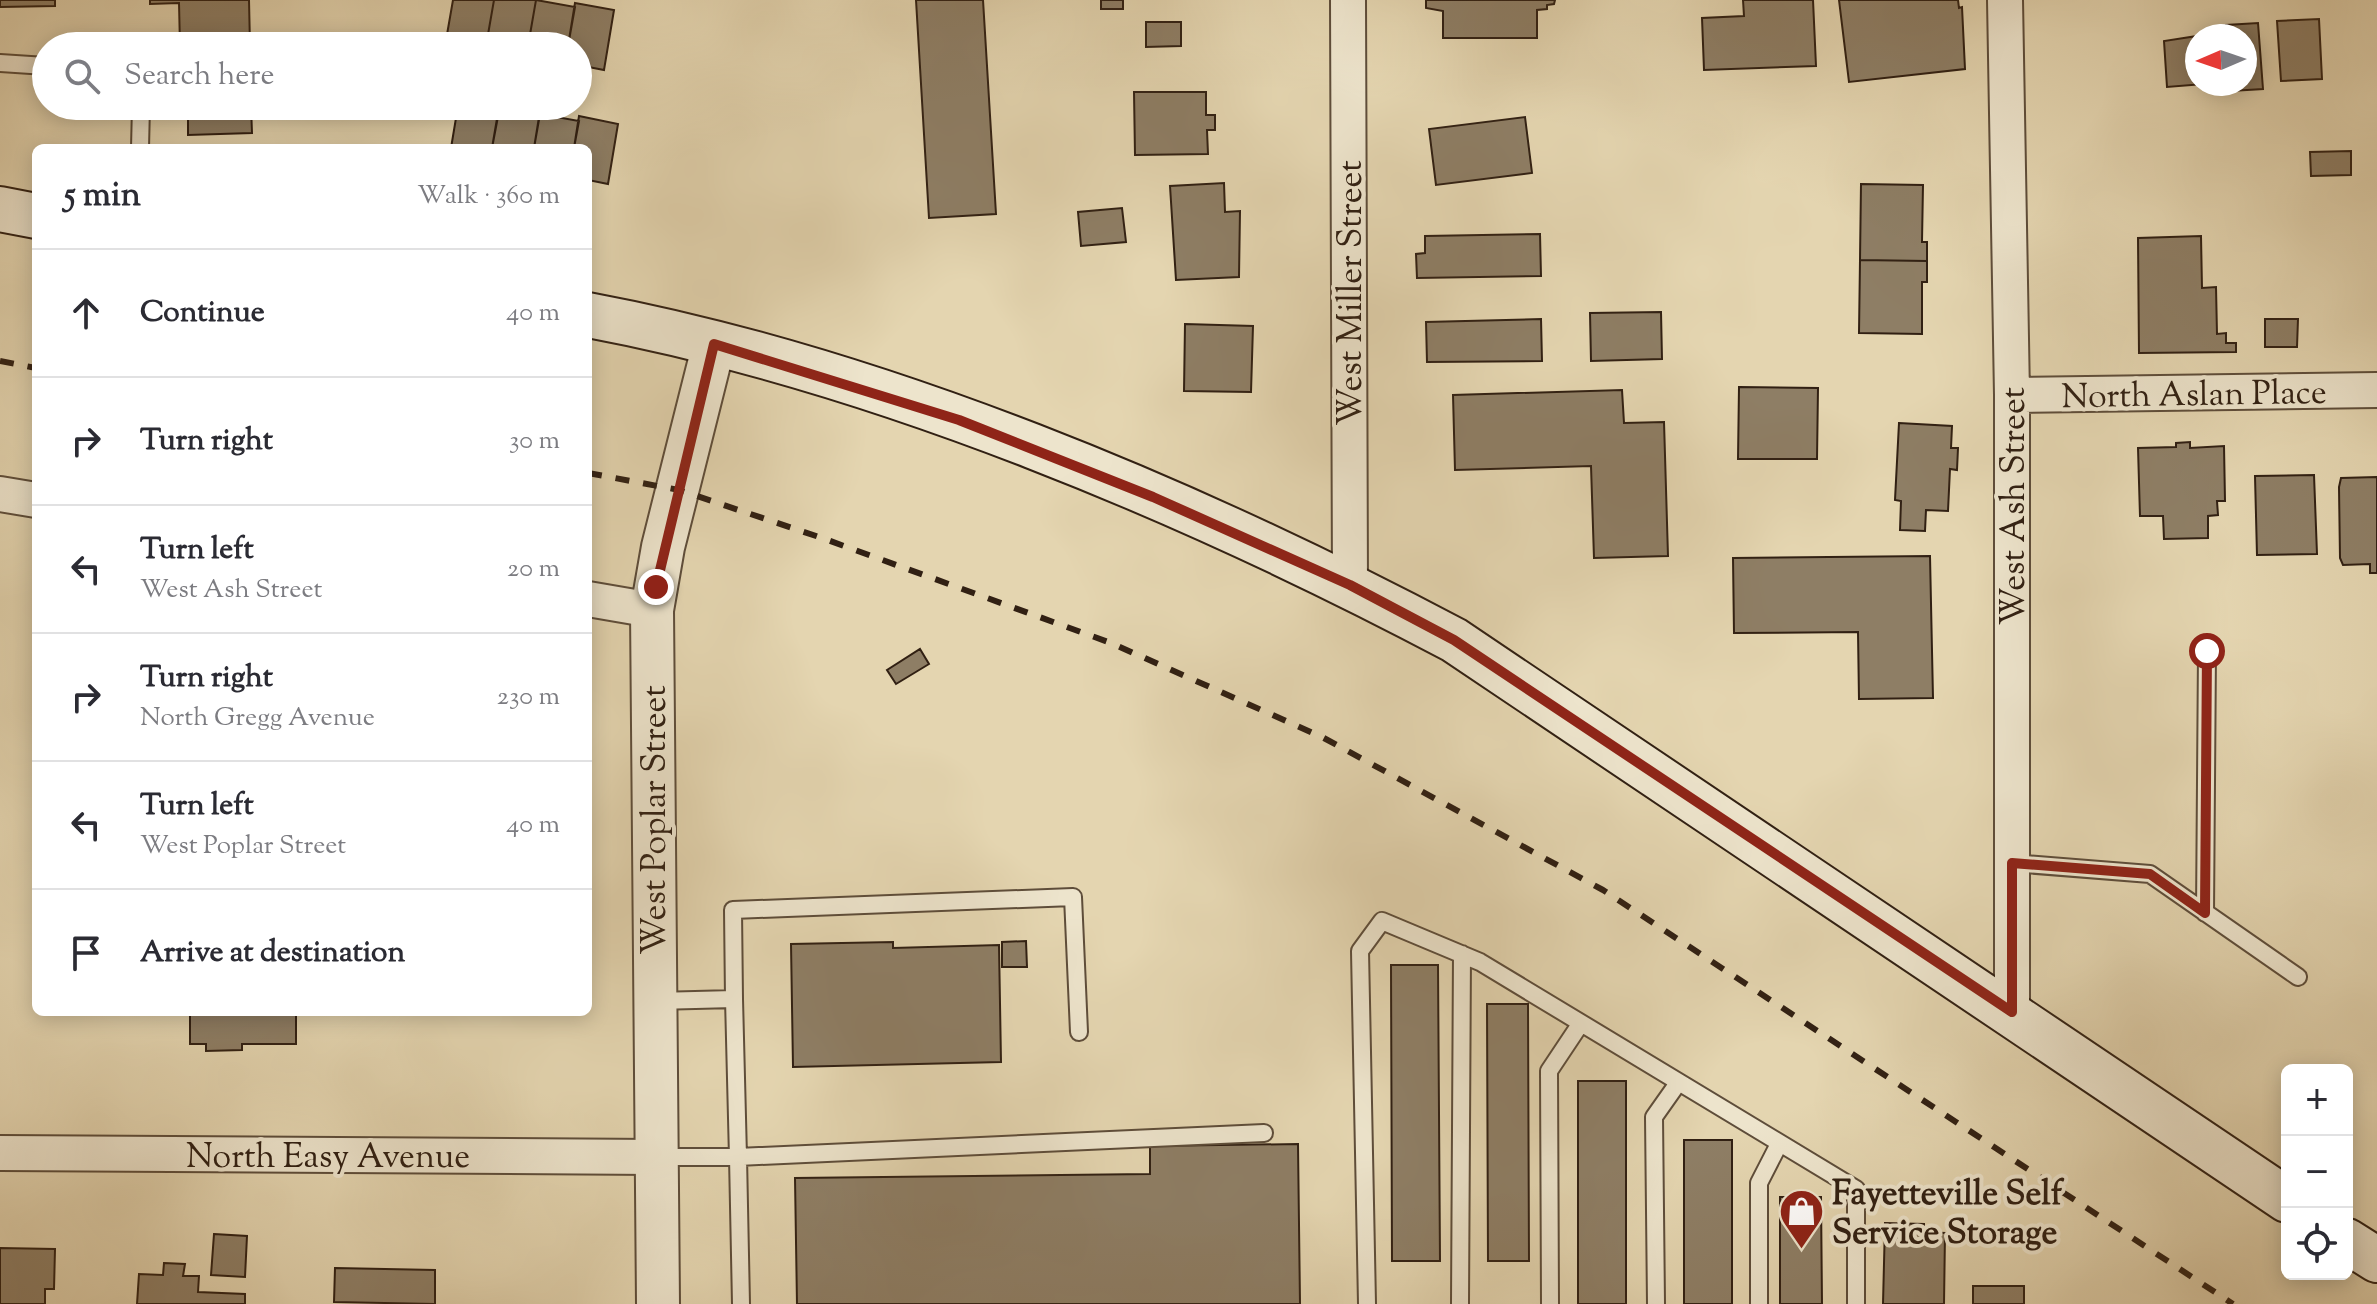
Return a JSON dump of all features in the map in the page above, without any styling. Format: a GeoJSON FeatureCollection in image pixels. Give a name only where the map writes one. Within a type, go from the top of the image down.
{"type":"FeatureCollection","features":[{"type":"Feature","properties":{"kind":"main road"},"geometry":{"type":"LineString","coordinates":[[0,209],[32,215]]}},
{"type":"Feature","properties":{"kind":"main road"},"geometry":{"type":"LineString","coordinates":[[592,316],[714,344],[959,420],[1153,497],[1350,585],[1454,640],[2012,1012],[2281,1196]]}},
{"type":"Feature","properties":{"kind":"main road"},"geometry":{"type":"LineString","coordinates":[[2353,1245],[2377,1260]]}},
{"type":"Feature","properties":{"kind":"street","name":"West Miller Street"},"geometry":{"type":"LineString","coordinates":[[1348,0],[1350,585]]}},
{"type":"Feature","properties":{"kind":"street","name":"West Ash Street"},"geometry":{"type":"LineString","coordinates":[[2005,0],[2012,395],[2012,1012]]}},
{"type":"Feature","properties":{"kind":"street","name":"West Poplar Street"},"geometry":{"type":"LineString","coordinates":[[658,1304],[652,610],[663,547],[714,344]]}},
{"type":"Feature","properties":{"kind":"street","name":"North Aslan Place"},"geometry":{"type":"LineString","coordinates":[[2012,395],[2377,390]]}},
{"type":"Feature","properties":{"kind":"street"},"geometry":{"type":"LineString","coordinates":[[0,494],[32,499]]}},
{"type":"Feature","properties":{"kind":"street"},"geometry":{"type":"LineString","coordinates":[[592,600],[652,610]]}},
{"type":"Feature","properties":{"kind":"street","name":"North Easy Avenue"},"geometry":{"type":"LineString","coordinates":[[0,1153],[656,1157]]}},
{"type":"Feature","properties":{"kind":"lane"},"geometry":{"type":"LineString","coordinates":[[0,63],[32,65]]}},
{"type":"Feature","properties":{"kind":"lane"},"geometry":{"type":"LineString","coordinates":[[140,144],[141,120]]}},
{"type":"Feature","properties":{"kind":"lane"},"geometry":{"type":"LineString","coordinates":[[2205,913],[2207,651]]}},
{"type":"Feature","properties":{"kind":"lane"},"geometry":{"type":"LineString","coordinates":[[2012,863],[2150,874],[2298,977]]}},
{"type":"Feature","properties":{"kind":"lane"},"geometry":{"type":"LineString","coordinates":[[741,1304],[733,910],[1073,897],[1079,1032]]}},
{"type":"Feature","properties":{"kind":"lane"},"geometry":{"type":"LineString","coordinates":[[1367,1304],[1360,951],[1382,921],[1462,954],[1856,1189],[1856,1304]]}},
{"type":"Feature","properties":{"kind":"lane"},"geometry":{"type":"LineString","coordinates":[[1460,1304],[1462,954]]}},
{"type":"Feature","properties":{"kind":"lane"},"geometry":{"type":"LineString","coordinates":[[655,1001],[734,999]]}},
{"type":"Feature","properties":{"kind":"lane"},"geometry":{"type":"LineString","coordinates":[[1550,1304],[1549,1071],[1581,1023]]}},
{"type":"Feature","properties":{"kind":"lane"},"geometry":{"type":"LineString","coordinates":[[1656,1304],[1654,1117],[1678,1083]]}},
{"type":"Feature","properties":{"kind":"lane"},"geometry":{"type":"LineString","coordinates":[[656,1157],[738,1157],[1264,1133]]}},
{"type":"Feature","properties":{"kind":"lane"},"geometry":{"type":"LineString","coordinates":[[1759,1304],[1759,1183],[1779,1144]]}},
{"type":"Feature","properties":{"kind":"building"},"geometry":{"type":"Polygon","coordinates":[[[0,0],[55,0],[55,6],[0,7],[0,0]]]}},
{"type":"Feature","properties":{"kind":"building"},"geometry":{"type":"Polygon","coordinates":[[[150,0],[249,0],[250,32],[180,32],[179,3],[150,4],[150,0]]]}},
{"type":"Feature","properties":{"kind":"building"},"geometry":{"type":"Polygon","coordinates":[[[453,0],[494,0],[488,32],[447,32],[453,0]]]}},
{"type":"Feature","properties":{"kind":"building"},"geometry":{"type":"Polygon","coordinates":[[[494,0],[536,0],[530,32],[488,32],[494,0]]]}},
{"type":"Feature","properties":{"kind":"building"},"geometry":{"type":"Polygon","coordinates":[[[536,0],[575,7],[571,32],[530,32],[536,0]]]}},
{"type":"Feature","properties":{"kind":"building"},"geometry":{"type":"Polygon","coordinates":[[[916,0],[983,0],[996,214],[929,218],[916,0]]]}},
{"type":"Feature","properties":{"kind":"building"},"geometry":{"type":"Polygon","coordinates":[[[1101,0],[1123,0],[1123,9],[1101,9],[1101,0]]]}},
{"type":"Feature","properties":{"kind":"building"},"geometry":{"type":"Polygon","coordinates":[[[1426,0],[1555,0],[1554,4],[1547,5],[1547,9],[1537,10],[1537,38],[1443,38],[1443,11],[1426,8],[1426,0]]]}},
{"type":"Feature","properties":{"kind":"building"},"geometry":{"type":"Polygon","coordinates":[[[1743,0],[1813,0],[1816,66],[1704,70],[1702,18],[1744,16],[1743,0]]]}},
{"type":"Feature","properties":{"kind":"building"},"geometry":{"type":"Polygon","coordinates":[[[1839,0],[1958,0],[1959,8],[1962,7],[1965,69],[1849,82],[1839,0]]]}},
{"type":"Feature","properties":{"kind":"building"},"geometry":{"type":"Polygon","coordinates":[[[575,3],[614,10],[604,70],[592,68],[592,32],[570,32],[575,3]]]}},
{"type":"Feature","properties":{"kind":"building"},"geometry":{"type":"Polygon","coordinates":[[[2319,19],[2322,79],[2281,81],[2277,21],[2319,19]]]}},
{"type":"Feature","properties":{"kind":"building"},"geometry":{"type":"Polygon","coordinates":[[[1146,22],[1181,22],[1181,46],[1146,47],[1146,22]]]}},
{"type":"Feature","properties":{"kind":"building"},"geometry":{"type":"Polygon","coordinates":[[[2258,23],[2263,89],[2257,89],[2257,24],[2242,24],[2258,23]]]}},
{"type":"Feature","properties":{"kind":"building"},"geometry":{"type":"Polygon","coordinates":[[[2185,38],[2185,86],[2167,87],[2164,41],[2185,38]]]}},
{"type":"Feature","properties":{"kind":"building"},"geometry":{"type":"Polygon","coordinates":[[[1134,92],[1206,92],[1206,115],[1215,115],[1215,130],[1207,130],[1208,154],[1135,155],[1134,92]]]}},
{"type":"Feature","properties":{"kind":"building"},"geometry":{"type":"Polygon","coordinates":[[[1525,117],[1532,173],[1436,185],[1429,129],[1525,117]]]}},
{"type":"Feature","properties":{"kind":"building"},"geometry":{"type":"Polygon","coordinates":[[[592,119],[618,124],[608,184],[592,181],[592,144],[575,144],[578,120],[592,119]]]}},
{"type":"Feature","properties":{"kind":"building"},"geometry":{"type":"Polygon","coordinates":[[[188,120],[252,120],[252,133],[188,135],[188,120]]]}},
{"type":"Feature","properties":{"kind":"building"},"geometry":{"type":"Polygon","coordinates":[[[456,120],[497,120],[493,144],[452,144],[456,120]]]}},
{"type":"Feature","properties":{"kind":"building"},"geometry":{"type":"Polygon","coordinates":[[[497,120],[539,120],[535,144],[493,144],[497,120]]]}},
{"type":"Feature","properties":{"kind":"building"},"geometry":{"type":"Polygon","coordinates":[[[539,120],[579,121],[575,144],[535,144],[539,120]]]}},
{"type":"Feature","properties":{"kind":"building"},"geometry":{"type":"Polygon","coordinates":[[[2351,151],[2351,175],[2311,176],[2310,152],[2351,151]]]}},
{"type":"Feature","properties":{"kind":"building"},"geometry":{"type":"Polygon","coordinates":[[[1224,183],[1225,212],[1240,211],[1239,277],[1176,280],[1170,186],[1224,183]]]}},
{"type":"Feature","properties":{"kind":"building"},"geometry":{"type":"Polygon","coordinates":[[[1861,184],[1923,185],[1922,242],[1927,242],[1927,261],[1860,260],[1861,184]]]}},
{"type":"Feature","properties":{"kind":"building"},"geometry":{"type":"Polygon","coordinates":[[[1122,208],[1126,242],[1081,246],[1078,212],[1122,208]]]}},
{"type":"Feature","properties":{"kind":"building"},"geometry":{"type":"Polygon","coordinates":[[[1540,234],[1541,276],[1417,278],[1416,254],[1425,253],[1425,236],[1540,234]]]}},
{"type":"Feature","properties":{"kind":"building"},"geometry":{"type":"Polygon","coordinates":[[[2201,236],[2202,288],[2216,287],[2217,334],[2226,333],[2226,343],[2236,343],[2236,352],[2139,353],[2138,238],[2201,236]]]}},
{"type":"Feature","properties":{"kind":"building"},"geometry":{"type":"Polygon","coordinates":[[[1860,260],[1927,261],[1927,282],[1922,282],[1922,334],[1859,333],[1860,260]]]}},
{"type":"Feature","properties":{"kind":"building"},"geometry":{"type":"Polygon","coordinates":[[[1661,312],[1662,359],[1591,361],[1590,313],[1661,312]]]}},
{"type":"Feature","properties":{"kind":"building"},"geometry":{"type":"Polygon","coordinates":[[[1541,319],[1542,361],[1427,362],[1426,322],[1541,319]]]}},
{"type":"Feature","properties":{"kind":"building"},"geometry":{"type":"Polygon","coordinates":[[[2265,319],[2298,319],[2297,347],[2265,347],[2265,319]]]}},
{"type":"Feature","properties":{"kind":"building"},"geometry":{"type":"Polygon","coordinates":[[[1185,324],[1253,326],[1251,392],[1184,391],[1185,324]]]}},
{"type":"Feature","properties":{"kind":"building"},"geometry":{"type":"Polygon","coordinates":[[[1739,387],[1818,388],[1817,459],[1738,459],[1739,387]]]}},
{"type":"Feature","properties":{"kind":"building"},"geometry":{"type":"Polygon","coordinates":[[[1622,390],[1624,423],[1664,422],[1668,556],[1594,558],[1591,466],[1455,470],[1453,395],[1622,390]]]}},
{"type":"Feature","properties":{"kind":"building"},"geometry":{"type":"Polygon","coordinates":[[[1899,423],[1952,426],[1951,448],[1958,448],[1957,470],[1950,469],[1948,511],[1926,510],[1925,531],[1900,530],[1901,501],[1895,500],[1899,423]]]}},
{"type":"Feature","properties":{"kind":"building"},"geometry":{"type":"Polygon","coordinates":[[[2190,442],[2190,448],[2224,446],[2225,501],[2217,501],[2218,515],[2208,516],[2208,538],[2164,539],[2163,516],[2140,516],[2138,448],[2176,447],[2176,443],[2190,442]]]}},
{"type":"Feature","properties":{"kind":"building"},"geometry":{"type":"Polygon","coordinates":[[[2314,475],[2317,554],[2257,555],[2255,476],[2314,475]]]}},
{"type":"Feature","properties":{"kind":"building"},"geometry":{"type":"Polygon","coordinates":[[[2377,477],[2377,573],[2370,573],[2370,564],[2343,565],[2340,558],[2339,487],[2341,478],[2377,477]]]}},
{"type":"Feature","properties":{"kind":"building"},"geometry":{"type":"Polygon","coordinates":[[[1930,556],[1933,698],[1859,699],[1858,632],[1734,633],[1733,558],[1930,556]]]}},
{"type":"Feature","properties":{"kind":"building"},"geometry":{"type":"Polygon","coordinates":[[[920,649],[929,664],[896,684],[887,670],[920,649]]]}},
{"type":"Feature","properties":{"kind":"building"},"geometry":{"type":"Polygon","coordinates":[[[1026,941],[1027,967],[1002,967],[1002,942],[1026,941]]]}},
{"type":"Feature","properties":{"kind":"building"},"geometry":{"type":"Polygon","coordinates":[[[893,942],[893,948],[999,945],[1001,1062],[793,1067],[791,944],[893,942]]]}},
{"type":"Feature","properties":{"kind":"building"},"geometry":{"type":"Polygon","coordinates":[[[1391,965],[1438,965],[1440,1261],[1392,1261],[1391,965]]]}},
{"type":"Feature","properties":{"kind":"building"},"geometry":{"type":"Polygon","coordinates":[[[1487,1004],[1528,1004],[1529,1261],[1488,1261],[1487,1004]]]}},
{"type":"Feature","properties":{"kind":"building"},"geometry":{"type":"Polygon","coordinates":[[[190,1016],[296,1016],[296,1044],[242,1044],[242,1050],[206,1051],[206,1044],[190,1044],[190,1016]]]}},
{"type":"Feature","properties":{"kind":"building"},"geometry":{"type":"Polygon","coordinates":[[[1578,1081],[1626,1081],[1626,1304],[1578,1304],[1578,1081]]]}},
{"type":"Feature","properties":{"kind":"building"},"geometry":{"type":"Polygon","coordinates":[[[1684,1140],[1732,1140],[1732,1304],[1684,1304],[1684,1140]]]}},
{"type":"Feature","properties":{"kind":"building"},"geometry":{"type":"Polygon","coordinates":[[[1298,1144],[1300,1304],[797,1304],[795,1178],[1150,1174],[1150,1146],[1298,1144]]]}},
{"type":"Feature","properties":{"kind":"building","name":"Fayetteville Self Service Storage"},"geometry":{"type":"Polygon","coordinates":[[[1780,1197],[1821,1197],[1822,1304],[1780,1304],[1780,1197]]]}},
{"type":"Feature","properties":{"kind":"building"},"geometry":{"type":"Polygon","coordinates":[[[1885,1223],[1924,1224],[1924,1232],[1945,1233],[1944,1304],[1883,1304],[1885,1223]]]}},
{"type":"Feature","properties":{"kind":"building"},"geometry":{"type":"Polygon","coordinates":[[[214,1234],[247,1236],[245,1277],[211,1275],[214,1234]]]}},
{"type":"Feature","properties":{"kind":"building"},"geometry":{"type":"Polygon","coordinates":[[[0,1248],[55,1249],[54,1289],[45,1289],[45,1304],[0,1304],[0,1248]]]}},
{"type":"Feature","properties":{"kind":"building"},"geometry":{"type":"Polygon","coordinates":[[[164,1263],[185,1264],[183,1276],[199,1276],[198,1292],[245,1294],[245,1304],[137,1304],[139,1274],[163,1275],[164,1263]]]}},
{"type":"Feature","properties":{"kind":"building"},"geometry":{"type":"Polygon","coordinates":[[[335,1268],[435,1270],[435,1304],[334,1302],[335,1268]]]}},
{"type":"Feature","properties":{"kind":"building"},"geometry":{"type":"Polygon","coordinates":[[[1973,1286],[2024,1286],[2024,1304],[1973,1304],[1973,1286]]]}},
{"type":"Feature","properties":{"kind":"railway"},"geometry":{"type":"LineString","coordinates":[[0,361],[32,367]]}},
{"type":"Feature","properties":{"kind":"railway"},"geometry":{"type":"LineString","coordinates":[[592,474],[679,490],[822,538],[1111,643],[1322,737],[1603,890],[2233,1304]]}},
{"type":"Feature","properties":{"kind":"place","name":"Fayetteville Self Service Storage"},"geometry":{"type":"Point","coordinates":[1801,1251]}},
{"type":"Feature","properties":{"kind":"route"},"geometry":{"type":"LineString","coordinates":[[656,587],[663,547],[714,344],[818,374],[959,420],[1153,497],[1350,585],[1454,640],[2012,1012],[2012,863],[2150,874],[2205,913],[2207,651]]}}]}
